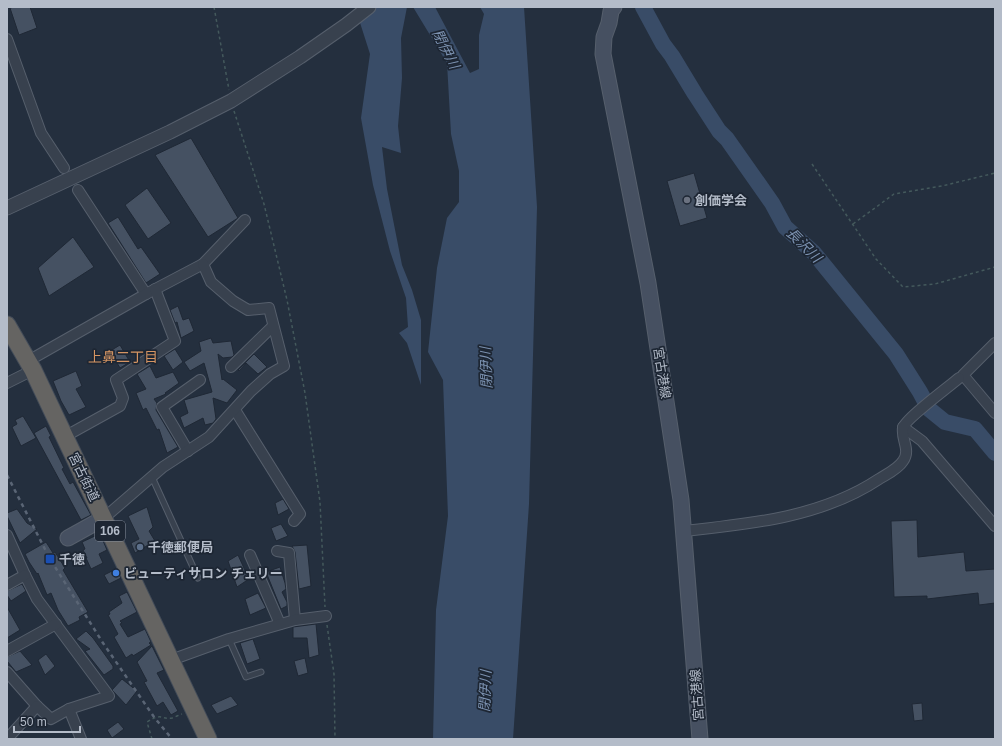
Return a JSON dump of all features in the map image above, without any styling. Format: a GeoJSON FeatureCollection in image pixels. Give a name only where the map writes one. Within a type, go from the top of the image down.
{"type":"FeatureCollection","features":[{"type":"Feature","properties":{"kind":"highway","name":"宮古街道"},"geometry":{"type":"LineString","coordinates":[[7,325],[31,366],[208,739]]}},
{"type":"Feature","properties":{"kind":"main road","name":"宮古港線"},"geometry":{"type":"LineString","coordinates":[[613,9],[604,37],[603,54],[648,283],[681,500],[700,739]]}},
{"type":"Feature","properties":{"kind":"main road"},"geometry":{"type":"LineString","coordinates":[[68,538],[104,518]]}},
{"type":"Feature","properties":{"kind":"street"},"geometry":{"type":"LineString","coordinates":[[7,208],[170,132],[231,101],[307,52],[369,7]]}},
{"type":"Feature","properties":{"kind":"street"},"geometry":{"type":"LineString","coordinates":[[7,39],[41,133],[64,168]]}},
{"type":"Feature","properties":{"kind":"street"},"geometry":{"type":"LineString","coordinates":[[78,190],[146,294]]}},
{"type":"Feature","properties":{"kind":"street"},"geometry":{"type":"LineString","coordinates":[[7,383],[31,366],[146,294],[203,264],[245,220]]}},
{"type":"Feature","properties":{"kind":"street"},"geometry":{"type":"LineString","coordinates":[[104,518],[163,467],[209,437],[251,391],[270,374],[284,366],[269,308],[248,310],[233,301],[211,282],[203,264]]}},
{"type":"Feature","properties":{"kind":"street"},"geometry":{"type":"LineString","coordinates":[[64,437],[120,406],[123,398],[116,380],[175,341],[155,289]]}},
{"type":"Feature","properties":{"kind":"street"},"geometry":{"type":"LineString","coordinates":[[231,367],[273,326]]}},
{"type":"Feature","properties":{"kind":"street"},"geometry":{"type":"LineString","coordinates":[[995,343],[963,375],[995,413]]}},
{"type":"Feature","properties":{"kind":"street"},"geometry":{"type":"LineString","coordinates":[[684,531],[741,525],[795,515],[826,506],[867,488],[895,469],[904,460],[907,450],[903,435],[903,427],[910,418],[959,378]]}},
{"type":"Feature","properties":{"kind":"street"},"geometry":{"type":"LineString","coordinates":[[188,451],[162,407],[200,380]]}},
{"type":"Feature","properties":{"kind":"street"},"geometry":{"type":"LineString","coordinates":[[235,410],[300,514],[294,522]]}},
{"type":"Feature","properties":{"kind":"street"},"geometry":{"type":"LineString","coordinates":[[903,427],[922,441],[995,526]]}},
{"type":"Feature","properties":{"kind":"street"},"geometry":{"type":"LineString","coordinates":[[7,535],[37,599],[109,696],[69,709],[51,719],[37,706],[7,672]]}},
{"type":"Feature","properties":{"kind":"street"},"geometry":{"type":"LineString","coordinates":[[277,551],[289,553],[295,620]]}},
{"type":"Feature","properties":{"kind":"street"},"geometry":{"type":"LineString","coordinates":[[250,555],[280,624]]}},
{"type":"Feature","properties":{"kind":"street"},"geometry":{"type":"LineString","coordinates":[[7,585],[25,576]]}},
{"type":"Feature","properties":{"kind":"street"},"geometry":{"type":"LineString","coordinates":[[171,660],[229,639],[280,624],[295,620],[326,616]]}},
{"type":"Feature","properties":{"kind":"street"},"geometry":{"type":"LineString","coordinates":[[7,651],[56,624]]}},
{"type":"Feature","properties":{"kind":"street"},"geometry":{"type":"LineString","coordinates":[[7,739],[37,706]]}},
{"type":"Feature","properties":{"kind":"street"},"geometry":{"type":"LineString","coordinates":[[69,709],[82,739]]}},
{"type":"Feature","properties":{"kind":"lane"},"geometry":{"type":"LineString","coordinates":[[152,477],[198,578]]}},
{"type":"Feature","properties":{"kind":"lane"},"geometry":{"type":"LineString","coordinates":[[229,639],[246,677],[261,672]]}},
{"type":"Feature","properties":{"kind":"path"},"geometry":{"type":"LineString","coordinates":[[812,164],[876,259],[903,287],[935,284],[995,267]]}},
{"type":"Feature","properties":{"kind":"path"},"geometry":{"type":"LineString","coordinates":[[852,224],[894,194],[942,186],[995,173]]}},
{"type":"Feature","properties":{"kind":"path"},"geometry":{"type":"LineString","coordinates":[[152,739],[147,722],[154,717],[159,716],[172,718],[194,709]]}},
{"type":"Feature","properties":{"kind":"water"},"geometry":{"type":"Polygon","coordinates":[[[355,7],[407,7],[401,38],[402,78],[398,126],[401,153],[382,147],[387,189],[402,265],[412,290],[421,320],[421,385],[407,343],[399,333],[408,327],[406,298],[390,251],[373,185],[361,118],[370,54],[355,7]]]}},
{"type":"Feature","properties":{"kind":"water","name":"閉伊川"},"geometry":{"type":"Polygon","coordinates":[[[413,7],[435,7],[470,73],[479,69],[479,35],[484,14],[480,7],[524,7],[537,207],[529,504],[513,739],[433,739],[436,610],[448,516],[443,380],[428,352],[437,268],[447,218],[459,202],[459,171],[451,134],[447,63],[413,7]]]}},
{"type":"Feature","properties":{"kind":"building"},"geometry":{"type":"Polygon","coordinates":[[[30,7],[37,28],[19,35],[10,8],[30,7]]]}},
{"type":"Feature","properties":{"kind":"building"},"geometry":{"type":"Polygon","coordinates":[[[191,138],[238,218],[208,237],[155,155],[191,138]]]}},
{"type":"Feature","properties":{"kind":"building","name":"創価学会"},"geometry":{"type":"Polygon","coordinates":[[[694,173],[707,218],[680,226],[667,181],[694,173]]]}},
{"type":"Feature","properties":{"kind":"building"},"geometry":{"type":"Polygon","coordinates":[[[147,188],[171,223],[148,239],[125,205],[147,188]]]}},
{"type":"Feature","properties":{"kind":"building"},"geometry":{"type":"Polygon","coordinates":[[[118,217],[138,249],[141,247],[160,274],[146,283],[108,223],[118,217]]]}},
{"type":"Feature","properties":{"kind":"building"},"geometry":{"type":"Polygon","coordinates":[[[73,237],[94,267],[49,296],[38,268],[73,237]]]}},
{"type":"Feature","properties":{"kind":"building"},"geometry":{"type":"Polygon","coordinates":[[[178,306],[183,320],[189,318],[194,331],[181,338],[177,322],[175,323],[170,310],[178,306]]]}},
{"type":"Feature","properties":{"kind":"building"},"geometry":{"type":"Polygon","coordinates":[[[211,338],[213,343],[231,341],[234,355],[232,357],[223,358],[218,354],[222,380],[223,379],[237,390],[227,403],[213,398],[216,419],[213,423],[205,425],[203,418],[184,428],[180,417],[188,413],[184,400],[212,392],[204,363],[190,371],[184,362],[201,351],[199,342],[211,338]]]}},
{"type":"Feature","properties":{"kind":"building"},"geometry":{"type":"Polygon","coordinates":[[[120,345],[130,362],[120,368],[110,351],[120,345]]]}},
{"type":"Feature","properties":{"kind":"building"},"geometry":{"type":"Polygon","coordinates":[[[175,349],[183,362],[173,370],[164,356],[175,349]]]}},
{"type":"Feature","properties":{"kind":"building"},"geometry":{"type":"Polygon","coordinates":[[[254,354],[267,367],[258,374],[246,363],[239,371],[238,370],[254,354]]]}},
{"type":"Feature","properties":{"kind":"building"},"geometry":{"type":"Polygon","coordinates":[[[150,366],[156,378],[173,372],[179,383],[165,393],[166,394],[154,399],[157,403],[156,410],[178,447],[167,453],[159,429],[157,430],[146,408],[143,410],[136,393],[146,389],[137,374],[150,366]]]}},
{"type":"Feature","properties":{"kind":"building"},"geometry":{"type":"Polygon","coordinates":[[[76,371],[82,386],[76,389],[86,407],[69,415],[61,401],[53,381],[76,371]]]}},
{"type":"Feature","properties":{"kind":"building"},"geometry":{"type":"Polygon","coordinates":[[[23,416],[36,438],[21,446],[12,427],[17,424],[15,420],[23,416]]]}},
{"type":"Feature","properties":{"kind":"building"},"geometry":{"type":"Polygon","coordinates":[[[46,426],[51,436],[49,437],[64,468],[62,469],[70,484],[73,482],[91,515],[81,520],[34,433],[46,426]]]}},
{"type":"Feature","properties":{"kind":"building"},"geometry":{"type":"Polygon","coordinates":[[[283,499],[289,509],[278,515],[275,503],[283,499]]]}},
{"type":"Feature","properties":{"kind":"building"},"geometry":{"type":"Polygon","coordinates":[[[147,507],[153,527],[149,531],[155,541],[135,553],[131,543],[139,539],[128,516],[147,507]]]}},
{"type":"Feature","properties":{"kind":"building"},"geometry":{"type":"Polygon","coordinates":[[[17,509],[27,523],[37,529],[20,543],[7,516],[7,513],[17,509]]]}},
{"type":"Feature","properties":{"kind":"building"},"geometry":{"type":"Polygon","coordinates":[[[917,520],[918,557],[964,552],[966,571],[995,569],[995,603],[979,605],[978,593],[927,599],[927,596],[894,597],[891,521],[917,520]]]}},
{"type":"Feature","properties":{"kind":"building"},"geometry":{"type":"Polygon","coordinates":[[[281,524],[288,536],[276,541],[271,528],[281,524]]]}},
{"type":"Feature","properties":{"kind":"building"},"geometry":{"type":"Polygon","coordinates":[[[95,536],[96,538],[101,536],[107,550],[99,554],[103,563],[91,569],[83,550],[85,549],[82,542],[95,536]]]}},
{"type":"Feature","properties":{"kind":"building"},"geometry":{"type":"Polygon","coordinates":[[[46,542],[53,553],[55,552],[65,568],[63,570],[88,612],[79,617],[80,620],[68,626],[58,610],[51,593],[47,595],[38,573],[37,574],[25,554],[46,542]]]}},
{"type":"Feature","properties":{"kind":"building"},"geometry":{"type":"Polygon","coordinates":[[[307,545],[311,586],[299,589],[295,552],[292,546],[307,545]]]}},
{"type":"Feature","properties":{"kind":"building"},"geometry":{"type":"Polygon","coordinates":[[[238,555],[249,579],[237,587],[228,561],[238,555]]]}},
{"type":"Feature","properties":{"kind":"building"},"geometry":{"type":"Polygon","coordinates":[[[280,567],[286,589],[282,592],[287,602],[287,606],[281,609],[266,572],[280,567]]]}},
{"type":"Feature","properties":{"kind":"building"},"geometry":{"type":"Polygon","coordinates":[[[116,569],[121,578],[109,584],[104,575],[116,569]]]}},
{"type":"Feature","properties":{"kind":"building"},"geometry":{"type":"Polygon","coordinates":[[[22,584],[26,591],[11,601],[7,595],[7,591],[22,584]]]}},
{"type":"Feature","properties":{"kind":"building"},"geometry":{"type":"Polygon","coordinates":[[[127,592],[137,612],[120,621],[122,623],[120,624],[128,637],[145,629],[151,645],[133,656],[132,654],[126,658],[114,637],[118,634],[108,615],[110,614],[109,612],[122,603],[119,596],[127,592]]]}},
{"type":"Feature","properties":{"kind":"building"},"geometry":{"type":"Polygon","coordinates":[[[258,593],[266,608],[250,615],[245,599],[258,593]]]}},
{"type":"Feature","properties":{"kind":"building"},"geometry":{"type":"Polygon","coordinates":[[[7,607],[20,630],[7,638],[7,607]]]}},
{"type":"Feature","properties":{"kind":"building"},"geometry":{"type":"Polygon","coordinates":[[[316,624],[319,655],[309,658],[307,638],[293,638],[293,627],[316,624]]]}},
{"type":"Feature","properties":{"kind":"building"},"geometry":{"type":"Polygon","coordinates":[[[86,631],[93,638],[113,666],[113,669],[104,675],[85,651],[90,649],[76,639],[86,631]]]}},
{"type":"Feature","properties":{"kind":"building"},"geometry":{"type":"Polygon","coordinates":[[[253,639],[260,659],[247,664],[240,643],[253,639]]]}},
{"type":"Feature","properties":{"kind":"building"},"geometry":{"type":"Polygon","coordinates":[[[152,646],[164,670],[157,673],[178,711],[171,715],[163,702],[157,706],[144,682],[147,681],[137,662],[152,646]]]}},
{"type":"Feature","properties":{"kind":"building"},"geometry":{"type":"Polygon","coordinates":[[[20,651],[32,665],[16,672],[7,661],[7,657],[20,651]]]}},
{"type":"Feature","properties":{"kind":"building"},"geometry":{"type":"Polygon","coordinates":[[[46,654],[55,666],[45,675],[38,660],[46,654]]]}},
{"type":"Feature","properties":{"kind":"building"},"geometry":{"type":"Polygon","coordinates":[[[305,658],[308,673],[298,676],[294,661],[305,658]]]}},
{"type":"Feature","properties":{"kind":"building"},"geometry":{"type":"Polygon","coordinates":[[[122,679],[137,691],[126,705],[112,690],[122,679]]]}},
{"type":"Feature","properties":{"kind":"building"},"geometry":{"type":"Polygon","coordinates":[[[231,696],[238,705],[217,714],[211,705],[231,696]]]}},
{"type":"Feature","properties":{"kind":"building"},"geometry":{"type":"Polygon","coordinates":[[[922,703],[923,720],[914,721],[912,704],[922,703]]]}},
{"type":"Feature","properties":{"kind":"building"},"geometry":{"type":"Polygon","coordinates":[[[118,722],[124,729],[112,738],[107,730],[118,722]]]}},
{"type":"Feature","properties":{"kind":"waterway","name":"長沢川"},"geometry":{"type":"LineString","coordinates":[[643,7],[663,44],[695,94],[719,131],[727,139],[772,203],[785,227],[814,253],[896,354],[929,409],[945,422],[975,429],[995,453]]}},
{"type":"Feature","properties":{"kind":"railway"},"geometry":{"type":"LineString","coordinates":[[7,475],[50,559],[103,643],[154,717],[172,739]]}},
{"type":"Feature","properties":{"kind":"place","name":"創価学会"},"geometry":{"type":"Point","coordinates":[687,200]}},
{"type":"Feature","properties":{"kind":"place","name":"千徳郵便局"},"geometry":{"type":"Point","coordinates":[140,547]}},
{"type":"Feature","properties":{"kind":"place","name":"千徳"},"geometry":{"type":"Point","coordinates":[50,559]}},
{"type":"Feature","properties":{"kind":"place","name":"ビューティサロン チェリー"},"geometry":{"type":"Point","coordinates":[116,573]}},
{"type":"Feature","properties":{"kind":"district","name":"上鼻二丁目"},"geometry":{"type":"Point","coordinates":[123,357]}}]}
